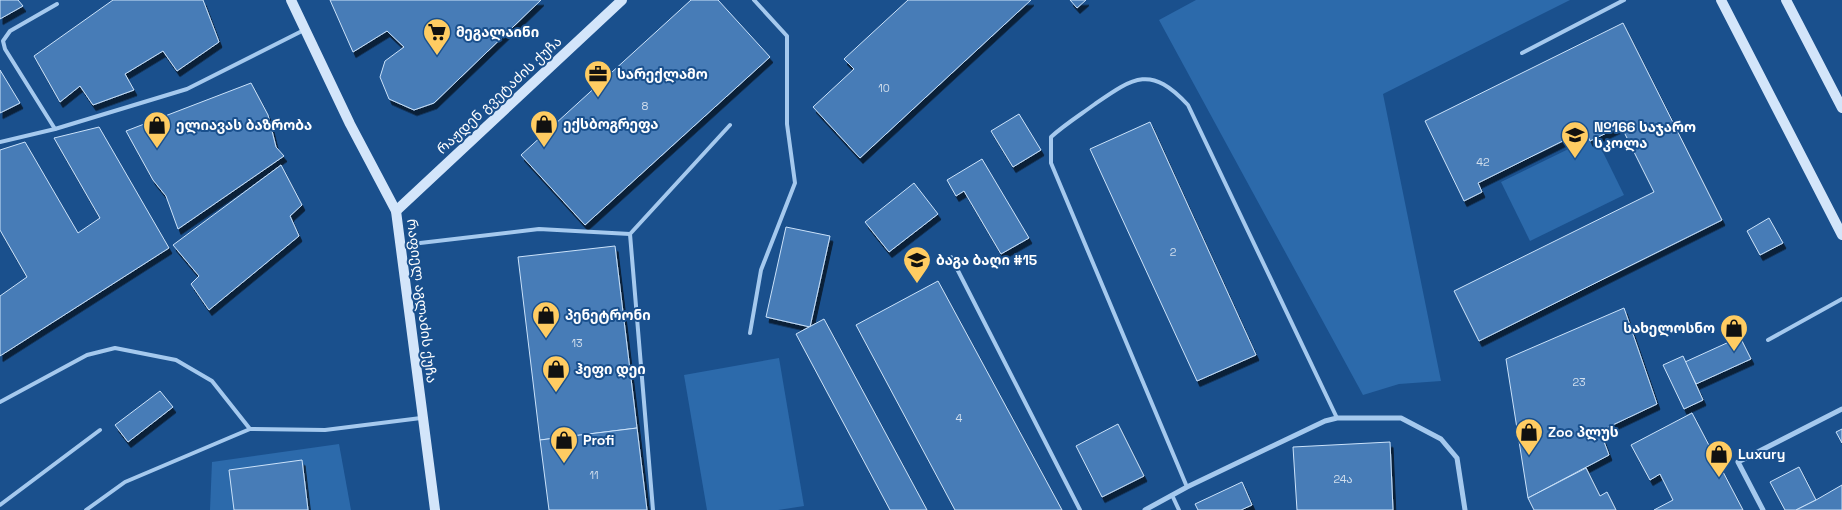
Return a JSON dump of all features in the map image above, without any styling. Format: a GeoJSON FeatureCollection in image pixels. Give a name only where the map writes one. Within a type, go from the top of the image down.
{"type":"FeatureCollection","features":[{"type":"Feature","properties":{"kind":"street","name":"რაფიელ აგლაძის ქუჩა"},"geometry":{"type":"LineString","coordinates":[[291,0],[350,124],[396,211],[435,510]]}},
{"type":"Feature","properties":{"kind":"street","name":"რაჟდენ გვეტაძის ქუჩა"},"geometry":{"type":"LineString","coordinates":[[396,211],[622,0]]}},
{"type":"Feature","properties":{"kind":"street"},"geometry":{"type":"LineString","coordinates":[[1721,0],[1842,235]]}},
{"type":"Feature","properties":{"kind":"street"},"geometry":{"type":"LineString","coordinates":[[1786,0],[1842,108]]}},
{"type":"Feature","properties":{"kind":"street"},"geometry":{"type":"LineString","coordinates":[[1763,510],[1738,462],[1842,409]]}},
{"type":"Feature","properties":{"kind":"street"},"geometry":{"type":"LineString","coordinates":[[1145,510],[1187,487],[1325,421],[1337,418],[1401,418],[1441,439],[1457,458],[1465,510]]}},
{"type":"Feature","properties":{"kind":"lane"},"geometry":{"type":"LineString","coordinates":[[750,333],[760,270],[795,183],[787,124],[788,36],[754,0]]}},
{"type":"Feature","properties":{"kind":"lane"},"geometry":{"type":"LineString","coordinates":[[1522,53],[1624,0]]}},
{"type":"Feature","properties":{"kind":"lane"},"geometry":{"type":"LineString","coordinates":[[55,128],[4,49],[3,41],[10,30],[57,4]]}},
{"type":"Feature","properties":{"kind":"lane"},"geometry":{"type":"LineString","coordinates":[[0,142],[55,128],[187,89],[305,29]]}},
{"type":"Feature","properties":{"kind":"lane"},"geometry":{"type":"LineString","coordinates":[[1187,487],[1051,163],[1051,137],[1126,82],[1141,78],[1156,81],[1173,89],[1188,104],[1337,418]]}},
{"type":"Feature","properties":{"kind":"lane"},"geometry":{"type":"LineString","coordinates":[[653,510],[630,234],[730,125]]}},
{"type":"Feature","properties":{"kind":"lane"},"geometry":{"type":"LineString","coordinates":[[400,246],[539,230],[630,234]]}},
{"type":"Feature","properties":{"kind":"lane"},"geometry":{"type":"LineString","coordinates":[[951,257],[1080,510]]}},
{"type":"Feature","properties":{"kind":"lane"},"geometry":{"type":"LineString","coordinates":[[1768,340],[1842,299]]}},
{"type":"Feature","properties":{"kind":"lane"},"geometry":{"type":"LineString","coordinates":[[0,402],[87,355],[115,348],[176,360],[212,381],[250,429]]}},
{"type":"Feature","properties":{"kind":"lane"},"geometry":{"type":"LineString","coordinates":[[86,510],[125,482],[250,429],[325,430],[423,418]]}},
{"type":"Feature","properties":{"kind":"lane"},"geometry":{"type":"LineString","coordinates":[[0,506],[100,430]]}},
{"type":"Feature","properties":{"kind":"lane"},"geometry":{"type":"LineString","coordinates":[[1172,495],[1179,510]]}},
{"type":"Feature","properties":{"kind":"shaded area"},"geometry":{"type":"Polygon","coordinates":[[[1196,0],[1570,0],[1383,94],[1441,381],[1399,384],[1363,395],[1159,20],[1196,0]]]}},
{"type":"Feature","properties":{"kind":"shaded area"},"geometry":{"type":"Polygon","coordinates":[[[1595,136],[1624,195],[1530,241],[1501,182],[1595,136]]]}},
{"type":"Feature","properties":{"kind":"shaded area"},"geometry":{"type":"Polygon","coordinates":[[[779,358],[804,506],[778,510],[707,510],[684,375],[779,358]]]}},
{"type":"Feature","properties":{"kind":"shaded area"},"geometry":{"type":"Polygon","coordinates":[[[339,444],[351,510],[210,510],[212,462],[339,444]]]}},
{"type":"Feature","properties":{"kind":"building"},"geometry":{"type":"Polygon","coordinates":[[[0,0],[18,0],[23,6],[0,19],[0,0]]]}},
{"type":"Feature","properties":{"kind":"building"},"geometry":{"type":"Polygon","coordinates":[[[113,0],[203,0],[219,42],[177,71],[163,51],[125,74],[134,90],[93,105],[80,86],[60,102],[34,56],[113,0]]]}},
{"type":"Feature","properties":{"kind":"building","name":"მეგალაინი"},"geometry":{"type":"Polygon","coordinates":[[[330,0],[541,0],[434,103],[414,110],[389,99],[380,77],[385,61],[404,47],[387,31],[353,52],[330,0]]]}},
{"type":"Feature","properties":{"kind":"building"},"geometry":{"type":"Polygon","coordinates":[[[691,0],[718,0],[770,57],[585,225],[521,155],[691,0]]]}},
{"type":"Feature","properties":{"kind":"building"},"geometry":{"type":"Polygon","coordinates":[[[908,0],[1031,0],[860,158],[813,107],[854,69],[844,59],[908,0]]]}},
{"type":"Feature","properties":{"kind":"building"},"geometry":{"type":"Polygon","coordinates":[[[1070,0],[1086,0],[1077,8],[1070,0]]]}},
{"type":"Feature","properties":{"kind":"building"},"geometry":{"type":"Polygon","coordinates":[[[1623,23],[1722,220],[1479,341],[1454,291],[1654,192],[1621,126],[1590,141],[1585,130],[1478,183],[1482,192],[1464,201],[1425,121],[1623,23]]]}},
{"type":"Feature","properties":{"kind":"building"},"geometry":{"type":"Polygon","coordinates":[[[0,70],[20,103],[0,113],[0,70]]]}},
{"type":"Feature","properties":{"kind":"building"},"geometry":{"type":"Polygon","coordinates":[[[251,83],[268,115],[276,147],[284,156],[178,229],[166,196],[153,180],[126,131],[251,83]]]}},
{"type":"Feature","properties":{"kind":"building"},"geometry":{"type":"Polygon","coordinates":[[[1019,114],[1041,150],[1013,167],[991,131],[1019,114]]]}},
{"type":"Feature","properties":{"kind":"building"},"geometry":{"type":"Polygon","coordinates":[[[1150,122],[1256,355],[1197,381],[1090,149],[1150,122]]]}},
{"type":"Feature","properties":{"kind":"building"},"geometry":{"type":"Polygon","coordinates":[[[99,127],[169,248],[0,356],[0,296],[27,277],[0,230],[0,150],[25,142],[78,233],[100,218],[54,138],[99,127]]]}},
{"type":"Feature","properties":{"kind":"building"},"geometry":{"type":"Polygon","coordinates":[[[982,159],[1029,238],[1001,254],[964,191],[956,196],[947,180],[982,159]]]}},
{"type":"Feature","properties":{"kind":"building"},"geometry":{"type":"Polygon","coordinates":[[[281,165],[302,205],[290,216],[299,236],[209,310],[191,284],[199,276],[173,245],[281,165]]]}},
{"type":"Feature","properties":{"kind":"building"},"geometry":{"type":"Polygon","coordinates":[[[914,183],[938,214],[889,252],[865,222],[914,183]]]}},
{"type":"Feature","properties":{"kind":"building"},"geometry":{"type":"Polygon","coordinates":[[[1769,218],[1783,243],[1760,255],[1747,231],[1769,218]]]}},
{"type":"Feature","properties":{"kind":"building"},"geometry":{"type":"Polygon","coordinates":[[[786,227],[830,236],[810,327],[766,317],[786,227]]]}},
{"type":"Feature","properties":{"kind":"building"},"geometry":{"type":"Polygon","coordinates":[[[615,246],[637,428],[540,440],[518,257],[615,246]]]}},
{"type":"Feature","properties":{"kind":"building"},"geometry":{"type":"Polygon","coordinates":[[[938,281],[1062,510],[955,510],[856,325],[938,281]]]}},
{"type":"Feature","properties":{"kind":"building"},"geometry":{"type":"Polygon","coordinates":[[[1624,308],[1657,404],[1600,431],[1609,455],[1528,498],[1506,359],[1624,308]]]}},
{"type":"Feature","properties":{"kind":"building"},"geometry":{"type":"Polygon","coordinates":[[[824,319],[927,510],[890,510],[796,334],[824,319]]]}},
{"type":"Feature","properties":{"kind":"building"},"geometry":{"type":"Polygon","coordinates":[[[1740,337],[1751,359],[1696,384],[1685,362],[1740,337]]]}},
{"type":"Feature","properties":{"kind":"building"},"geometry":{"type":"Polygon","coordinates":[[[1683,356],[1703,400],[1684,409],[1663,365],[1683,356]]]}},
{"type":"Feature","properties":{"kind":"building"},"geometry":{"type":"Polygon","coordinates":[[[160,391],[173,407],[128,442],[115,425],[160,391]]]}},
{"type":"Feature","properties":{"kind":"building"},"geometry":{"type":"Polygon","coordinates":[[[1692,413],[1743,510],[1654,510],[1673,500],[1660,474],[1650,480],[1631,445],[1692,413]]]}},
{"type":"Feature","properties":{"kind":"building"},"geometry":{"type":"Polygon","coordinates":[[[1118,424],[1144,476],[1102,497],[1076,446],[1118,424]]]}},
{"type":"Feature","properties":{"kind":"building"},"geometry":{"type":"Polygon","coordinates":[[[637,428],[647,510],[549,510],[540,440],[637,428]]]}},
{"type":"Feature","properties":{"kind":"building"},"geometry":{"type":"Polygon","coordinates":[[[1842,429],[1842,443],[1836,432],[1842,429]]]}},
{"type":"Feature","properties":{"kind":"building"},"geometry":{"type":"Polygon","coordinates":[[[1390,442],[1393,510],[1297,510],[1293,447],[1390,442]]]}},
{"type":"Feature","properties":{"kind":"building"},"geometry":{"type":"Polygon","coordinates":[[[302,460],[308,510],[234,510],[229,470],[302,460]]]}},
{"type":"Feature","properties":{"kind":"building"},"geometry":{"type":"Polygon","coordinates":[[[1799,467],[1816,500],[1796,510],[1785,510],[1770,482],[1799,467]]]}},
{"type":"Feature","properties":{"kind":"building"},"geometry":{"type":"Polygon","coordinates":[[[1586,468],[1600,496],[1607,492],[1616,510],[1534,510],[1528,498],[1586,468]]]}},
{"type":"Feature","properties":{"kind":"building"},"geometry":{"type":"Polygon","coordinates":[[[1242,482],[1252,505],[1241,510],[1198,510],[1195,504],[1242,482]]]}},
{"type":"Feature","properties":{"kind":"building"},"geometry":{"type":"Polygon","coordinates":[[[1842,485],[1842,510],[1796,510],[1816,500],[1842,485]]]}},
{"type":"Feature","properties":{"kind":"place","name":"მეგალაინი"},"geometry":{"type":"Point","coordinates":[437,56]}},
{"type":"Feature","properties":{"kind":"place","name":"სარექლამო"},"geometry":{"type":"Point","coordinates":[598,98]}},
{"type":"Feature","properties":{"kind":"place","name":"ექსბოგრეფა"},"geometry":{"type":"Point","coordinates":[544,148]}},
{"type":"Feature","properties":{"kind":"place","name":"ელიავას ბაზრობა"},"geometry":{"type":"Point","coordinates":[157,149]}},
{"type":"Feature","properties":{"kind":"place","name":"№166 საჯარო სკოლა"},"geometry":{"type":"Point","coordinates":[1575,159]}},
{"type":"Feature","properties":{"kind":"place","name":"ბაგა ბაღი #15"},"geometry":{"type":"Point","coordinates":[917,284]}},
{"type":"Feature","properties":{"kind":"place","name":"პენეტრონი"},"geometry":{"type":"Point","coordinates":[546,339]}},
{"type":"Feature","properties":{"kind":"place","name":"სახელოსნო"},"geometry":{"type":"Point","coordinates":[1734,352]}},
{"type":"Feature","properties":{"kind":"place","name":"ჰეფი დეი"},"geometry":{"type":"Point","coordinates":[556,393]}},
{"type":"Feature","properties":{"kind":"place","name":"Zoo პლუს"},"geometry":{"type":"Point","coordinates":[1529,456]}},
{"type":"Feature","properties":{"kind":"place","name":"Profi"},"geometry":{"type":"Point","coordinates":[564,464]}},
{"type":"Feature","properties":{"kind":"place","name":"Luxury"},"geometry":{"type":"Point","coordinates":[1719,478]}}]}
